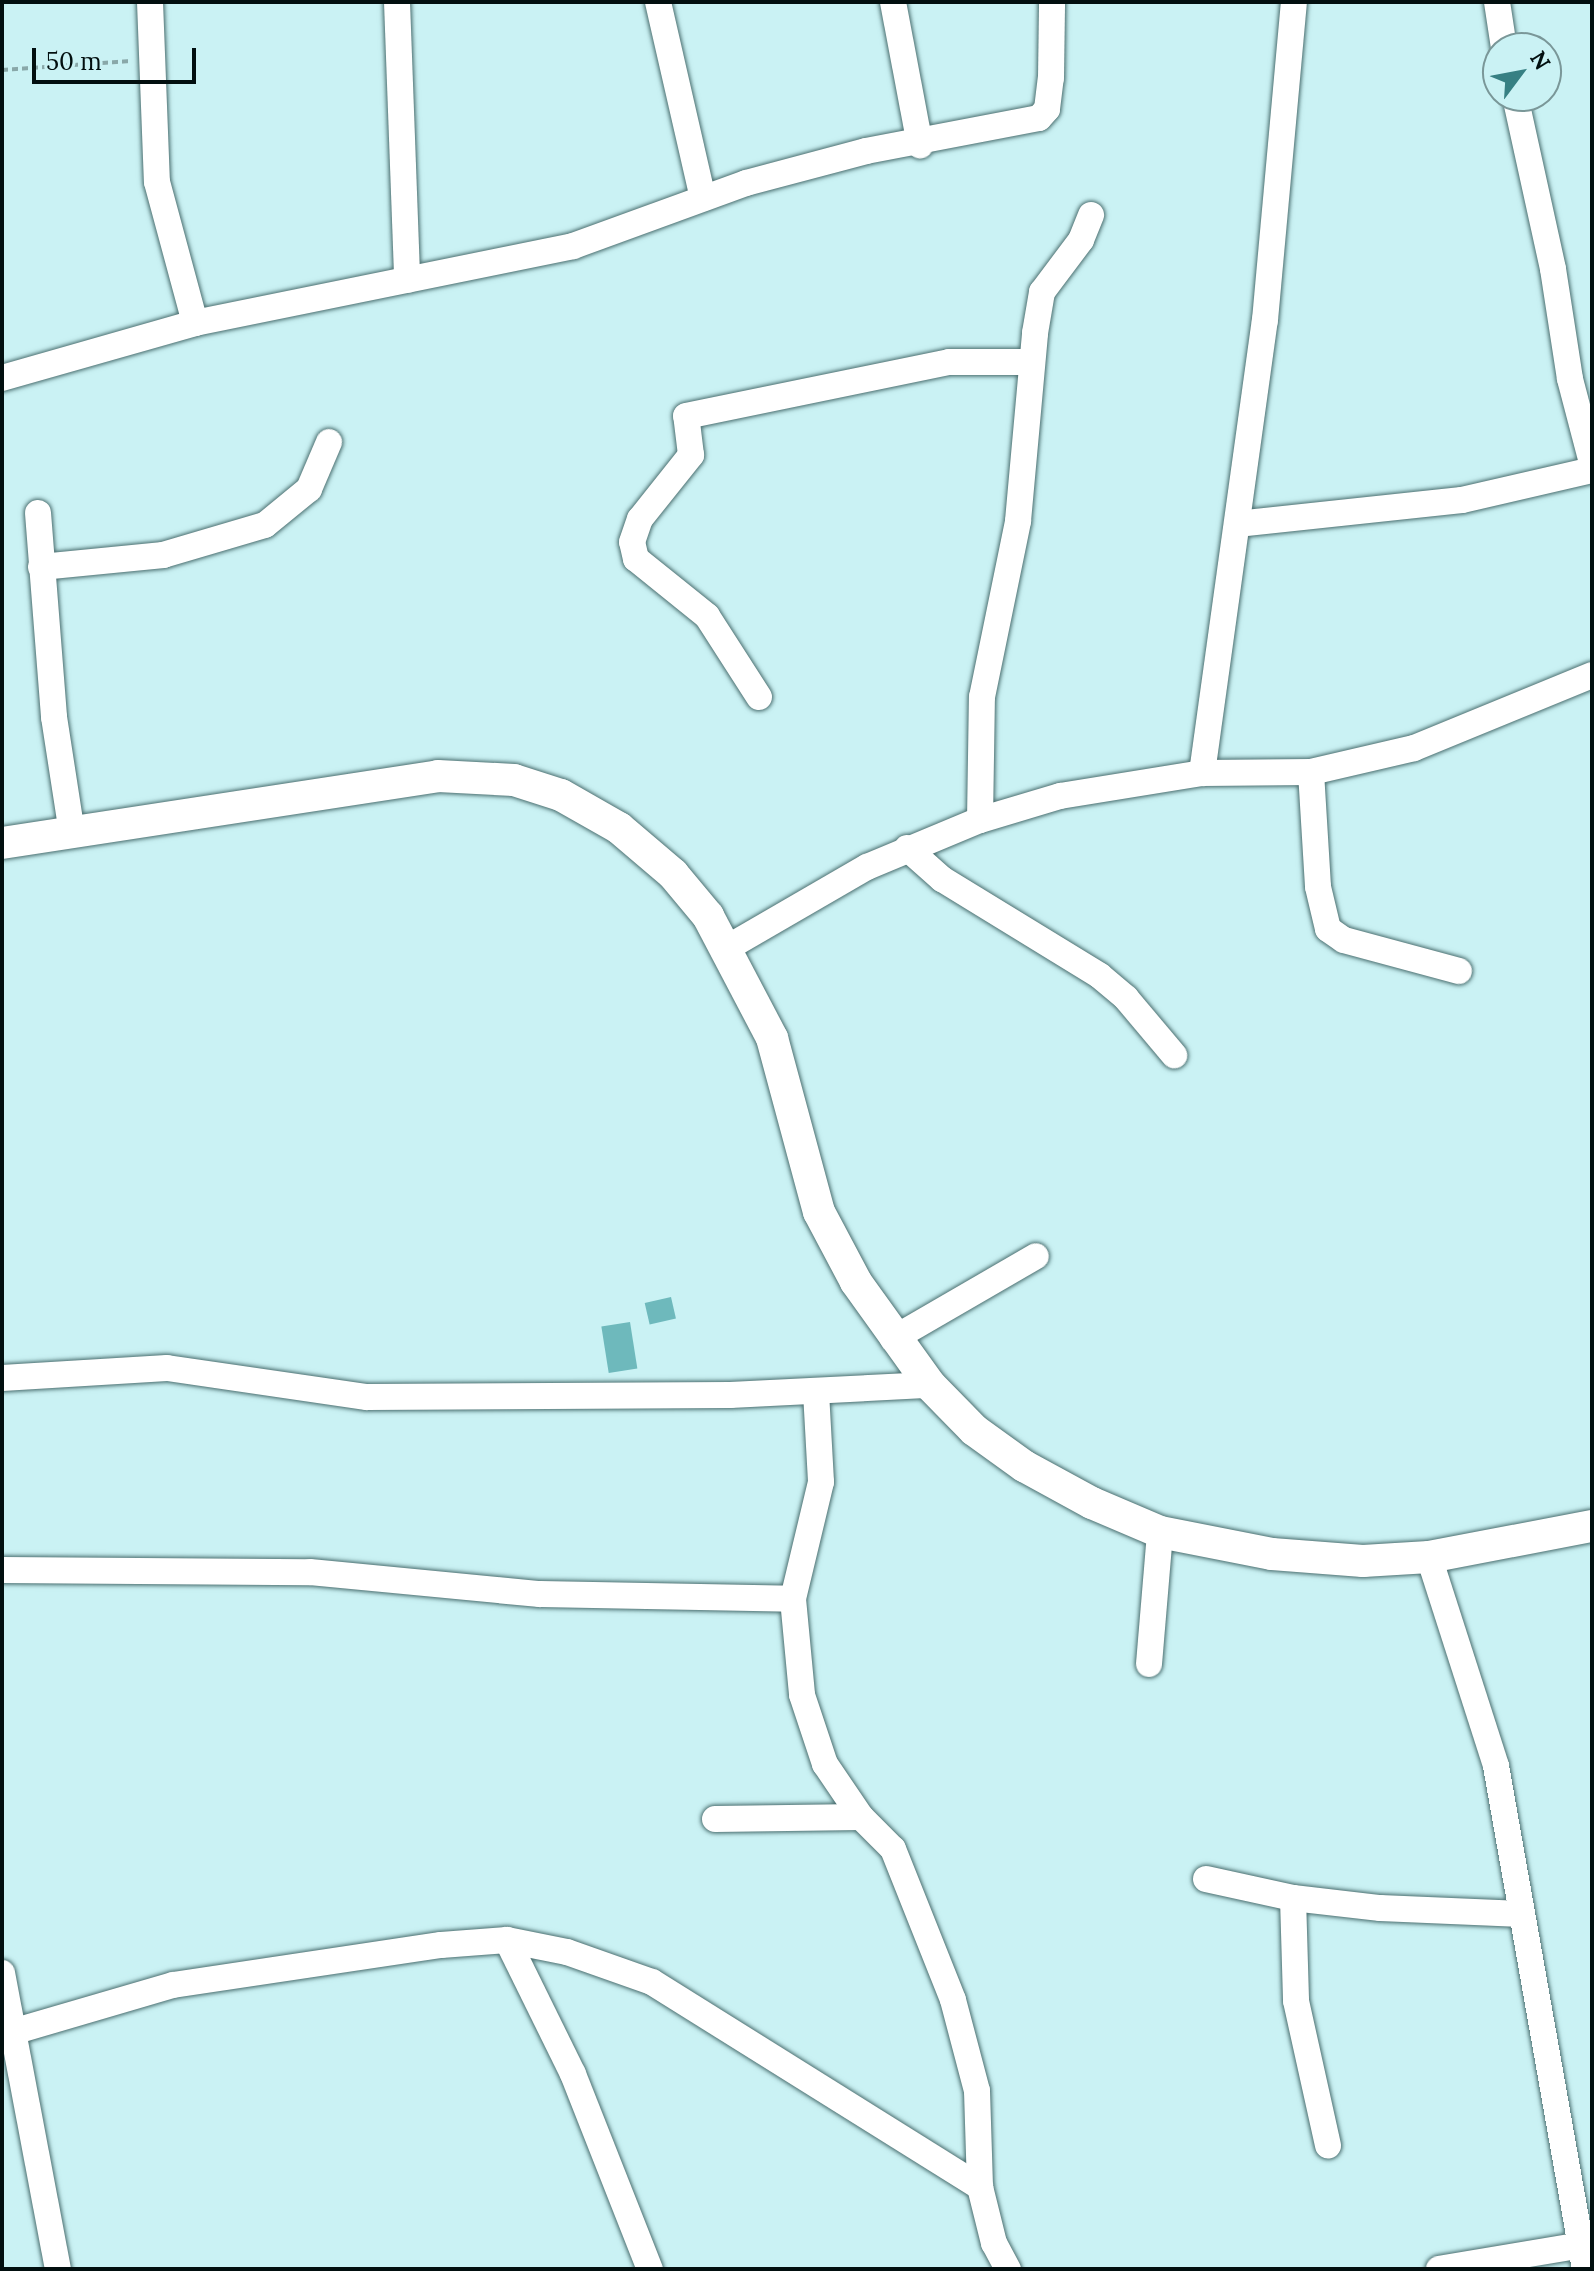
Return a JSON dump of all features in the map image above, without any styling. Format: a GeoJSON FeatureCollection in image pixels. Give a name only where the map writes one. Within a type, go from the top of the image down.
{"type":"FeatureCollection","features":[{"type":"Feature","properties":{"kind":"main road"},"geometry":{"type":"LineString","coordinates":[[2,843],[438,776],[514,780],[561,795],[619,828],[673,874],[727,948],[772,1038],[819,1212],[893,1339],[930,1385],[974,1430],[1024,1466],[1092,1503],[1160,1532],[1272,1554],[1363,1561],[1429,1557],[1592,1526]]}},
{"type":"Feature","properties":{"kind":"street"},"geometry":{"type":"LineString","coordinates":[[150,2],[149,60],[157,182],[195,323]]}},
{"type":"Feature","properties":{"kind":"street"},"geometry":{"type":"LineString","coordinates":[[397,2],[407,280]]}},
{"type":"Feature","properties":{"kind":"street"},"geometry":{"type":"LineString","coordinates":[[658,2],[703,198]]}},
{"type":"Feature","properties":{"kind":"street"},"geometry":{"type":"LineString","coordinates":[[893,2],[920,145]]}},
{"type":"Feature","properties":{"kind":"street"},"geometry":{"type":"LineString","coordinates":[[2,378],[195,323],[573,246],[703,198],[866,151],[920,145],[1039,118],[1047,109],[1051,78],[1052,2]]}},
{"type":"Feature","properties":{"kind":"street"},"geometry":{"type":"LineString","coordinates":[[1202,773],[1265,320],[1294,2]]}},
{"type":"Feature","properties":{"kind":"street"},"geometry":{"type":"LineString","coordinates":[[1497,2],[1502,32]]}},
{"type":"Feature","properties":{"kind":"street"},"geometry":{"type":"LineString","coordinates":[[1519,112],[1553,269],[1570,379],[1592,463]]}},
{"type":"Feature","properties":{"kind":"street"},"geometry":{"type":"LineString","coordinates":[[980,820],[982,697],[1018,521],[1030,362],[1042,292],[1067,262],[1091,215]]}},
{"type":"Feature","properties":{"kind":"street"},"geometry":{"type":"LineString","coordinates":[[759,697],[707,616],[636,559],[632,542],[640,519],[691,455],[686,416],[949,362],[1030,362]]}},
{"type":"Feature","properties":{"kind":"street"},"geometry":{"type":"LineString","coordinates":[[41,567],[163,555],[265,525],[309,489],[329,442]]}},
{"type":"Feature","properties":{"kind":"street"},"geometry":{"type":"LineString","coordinates":[[1237,524],[1462,500],[1592,470]]}},
{"type":"Feature","properties":{"kind":"street"},"geometry":{"type":"LineString","coordinates":[[38,513],[54,717],[72,833]]}},
{"type":"Feature","properties":{"kind":"street"},"geometry":{"type":"LineString","coordinates":[[727,948],[907,848],[980,820],[1060,796],[1202,773],[1311,772],[1414,748],[1592,675]]}},
{"type":"Feature","properties":{"kind":"street"},"geometry":{"type":"LineString","coordinates":[[1311,772],[1319,901],[1328,929],[1344,940],[1459,971]]}},
{"type":"Feature","properties":{"kind":"street"},"geometry":{"type":"LineString","coordinates":[[907,848],[942,879],[1100,976],[1126,998],[1174,1055]]}},
{"type":"Feature","properties":{"kind":"street"},"geometry":{"type":"LineString","coordinates":[[893,1339],[1036,1256]]}},
{"type":"Feature","properties":{"kind":"street"},"geometry":{"type":"LineString","coordinates":[[2,1378],[136,1367],[367,1397],[816,1392],[930,1385]]}},
{"type":"Feature","properties":{"kind":"street"},"geometry":{"type":"LineString","coordinates":[[816,1392],[821,1482],[793,1599],[802,1695],[825,1764],[861,1817],[893,1849],[953,2000],[977,2091],[980,2187],[994,2243],[1008,2269]]}},
{"type":"Feature","properties":{"kind":"street"},"geometry":{"type":"LineString","coordinates":[[1149,1664],[1160,1532]]}},
{"type":"Feature","properties":{"kind":"street"},"geometry":{"type":"LineString","coordinates":[[1429,1557],[1496,1766],[1584,2257],[1439,2269]]}},
{"type":"Feature","properties":{"kind":"street"},"geometry":{"type":"LineString","coordinates":[[2,1570],[310,1572],[540,1594],[793,1599]]}},
{"type":"Feature","properties":{"kind":"street"},"geometry":{"type":"LineString","coordinates":[[715,1819],[861,1817]]}},
{"type":"Feature","properties":{"kind":"street"},"geometry":{"type":"LineString","coordinates":[[1206,1879],[1293,1898],[1522,1914]]}},
{"type":"Feature","properties":{"kind":"street"},"geometry":{"type":"LineString","coordinates":[[1293,1898],[1296,2001],[1328,2145]]}},
{"type":"Feature","properties":{"kind":"street"},"geometry":{"type":"LineString","coordinates":[[7,2034],[173,1985],[441,1945],[507,1940],[567,1952],[652,1982],[980,2187]]}},
{"type":"Feature","properties":{"kind":"street"},"geometry":{"type":"LineString","coordinates":[[507,1940],[573,2074],[650,2269]]}},
{"type":"Feature","properties":{"kind":"street"},"geometry":{"type":"LineString","coordinates":[[2,1973],[7,2034],[58,2269]]}},
{"type":"Feature","properties":{"kind":"path"},"geometry":{"type":"LineString","coordinates":[[2,70],[149,60]]}},
{"type":"Feature","properties":{"kind":"building"},"geometry":{"type":"Polygon","coordinates":[[[671,1297],[676,1318],[650,1325],[645,1303],[671,1297]]]}},
{"type":"Feature","properties":{"kind":"building"},"geometry":{"type":"Polygon","coordinates":[[[630,1322],[637,1368],[609,1373],[601,1327],[630,1322]]]}}]}
